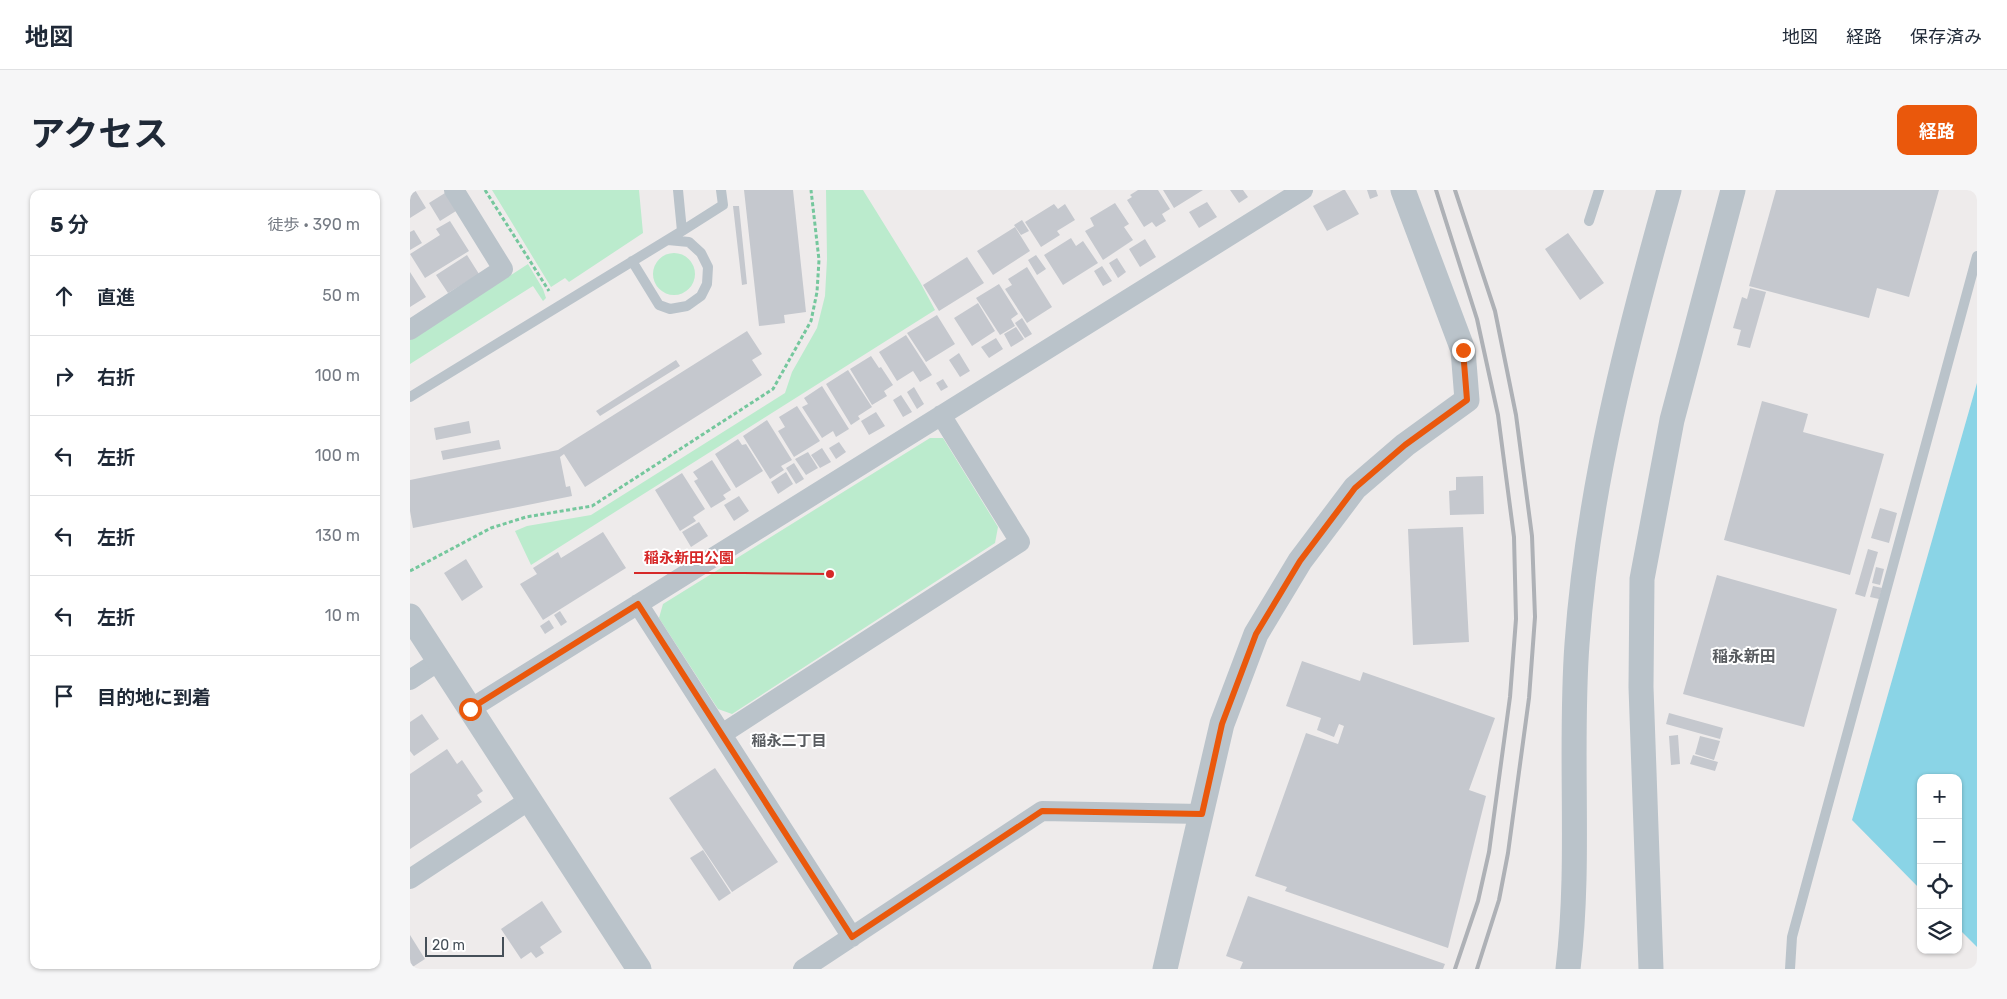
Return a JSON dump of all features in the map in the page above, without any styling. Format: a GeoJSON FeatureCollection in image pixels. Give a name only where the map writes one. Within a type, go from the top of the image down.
{"type":"FeatureCollection","features":[{"type":"Feature","properties":{"kind":"street"},"geometry":{"type":"LineString","coordinates":[[410,330],[503,269],[454,190]]}},
{"type":"Feature","properties":{"kind":"street"},"geometry":{"type":"LineString","coordinates":[[470,709],[1304,190]]}},
{"type":"Feature","properties":{"kind":"street"},"geometry":{"type":"LineString","coordinates":[[1165,969],[1222,724],[1256,634],[1300,561],[1355,488],[1405,445],[1467,400],[1463,350],[1403,190]]}},
{"type":"Feature","properties":{"kind":"street"},"geometry":{"type":"LineString","coordinates":[[1568,969],[1573,931],[1573,777],[1576,645],[1587,541],[1608,428],[1627,345],[1669,190]]}},
{"type":"Feature","properties":{"kind":"street"},"geometry":{"type":"LineString","coordinates":[[1650,969],[1640,687],[1642,579],[1672,420],[1733,190]]}},
{"type":"Feature","properties":{"kind":"street"},"geometry":{"type":"LineString","coordinates":[[722,734],[1020,542],[941,415]]}},
{"type":"Feature","properties":{"kind":"street"},"geometry":{"type":"LineString","coordinates":[[638,604],[852,937]]}},
{"type":"Feature","properties":{"kind":"street"},"geometry":{"type":"LineString","coordinates":[[410,616],[528,801],[639,969]]}},
{"type":"Feature","properties":{"kind":"street"},"geometry":{"type":"LineString","coordinates":[[410,680],[439,661]]}},
{"type":"Feature","properties":{"kind":"street"},"geometry":{"type":"LineString","coordinates":[[410,879],[528,801]]}},
{"type":"Feature","properties":{"kind":"street"},"geometry":{"type":"LineString","coordinates":[[803,969],[1042,811],[1202,814]]}},
{"type":"Feature","properties":{"kind":"lane"},"geometry":{"type":"LineString","coordinates":[[678,190],[682,231]]}},
{"type":"Feature","properties":{"kind":"lane"},"geometry":{"type":"LineString","coordinates":[[410,397],[723,205],[721,190]]}},
{"type":"Feature","properties":{"kind":"lane"},"geometry":{"type":"LineString","coordinates":[[1589,221],[1599,190]]}},
{"type":"Feature","properties":{"kind":"lane"},"geometry":{"type":"LineString","coordinates":[[632,262],[659,305],[670,309],[688,306],[701,296],[707,284],[708,267],[701,253],[688,242],[668,240]]}},
{"type":"Feature","properties":{"kind":"lane"},"geometry":{"type":"LineString","coordinates":[[1790,969],[1792,937],[1977,256]]}},
{"type":"Feature","properties":{"kind":"path"},"geometry":{"type":"LineString","coordinates":[[485,190],[559,306]]}},
{"type":"Feature","properties":{"kind":"path"},"geometry":{"type":"LineString","coordinates":[[410,571],[491,528],[526,518],[592,506],[773,389],[811,321],[817,292],[819,260],[811,190]]}},
{"type":"Feature","properties":{"kind":"green space"},"geometry":{"type":"Polygon","coordinates":[[[492,190],[639,190],[643,233],[569,282],[565,278],[551,287],[492,190]]]}},
{"type":"Feature","properties":{"kind":"green space"},"geometry":{"type":"Polygon","coordinates":[[[826,190],[863,190],[920,282],[935,310],[531,565],[515,531],[527,526],[591,515],[785,393],[792,372],[817,328],[825,296],[827,259],[826,190]]]}},
{"type":"Feature","properties":{"kind":"green space"},"geometry":{"type":"Polygon","coordinates":[[[678,253],[686,256],[692,262],[695,274],[692,286],[686,292],[670,295],[662,292],[656,286],[653,270],[656,262],[662,256],[678,253]]]}},
{"type":"Feature","properties":{"kind":"green space"},"geometry":{"type":"Polygon","coordinates":[[[528,264],[543,289],[546,298],[543,301],[533,286],[410,364],[410,340],[528,264]]]}},
{"type":"Feature","properties":{"kind":"green space"},"geometry":{"type":"Polygon","coordinates":[[[930,438],[943,438],[998,527],[995,543],[732,714],[718,709],[659,618],[663,604],[930,438]]]}},
{"type":"Feature","properties":{"kind":"water"},"geometry":{"type":"Polygon","coordinates":[[[1977,383],[1977,947],[1962,932],[1962,774],[1917,774],[1917,886],[1852,820],[1977,383]]]}},
{"type":"Feature","properties":{"kind":"building"},"geometry":{"type":"Polygon","coordinates":[[[410,190],[415,190],[426,208],[410,218],[410,190]]]}},
{"type":"Feature","properties":{"kind":"building"},"geometry":{"type":"Polygon","coordinates":[[[744,190],[793,190],[806,312],[784,315],[785,323],[759,326],[744,190]]]}},
{"type":"Feature","properties":{"kind":"building"},"geometry":{"type":"Polygon","coordinates":[[[1138,190],[1158,190],[1170,209],[1162,214],[1166,221],[1156,227],[1152,222],[1144,227],[1127,200],[1132,197],[1130,195],[1138,190]]]}},
{"type":"Feature","properties":{"kind":"building"},"geometry":{"type":"Polygon","coordinates":[[[1163,190],[1203,190],[1174,208],[1163,190]]]}},
{"type":"Feature","properties":{"kind":"building"},"geometry":{"type":"Polygon","coordinates":[[[1230,190],[1243,190],[1248,197],[1239,203],[1230,190]]]}},
{"type":"Feature","properties":{"kind":"building"},"geometry":{"type":"Polygon","coordinates":[[[1345,190],[1359,214],[1327,231],[1313,206],[1345,190]]]}},
{"type":"Feature","properties":{"kind":"building"},"geometry":{"type":"Polygon","coordinates":[[[1367,190],[1376,190],[1378,196],[1370,199],[1367,190]]]}},
{"type":"Feature","properties":{"kind":"building"},"geometry":{"type":"Polygon","coordinates":[[[1776,190],[1939,190],[1909,297],[1877,288],[1869,318],[1749,286],[1776,190]]]}},
{"type":"Feature","properties":{"kind":"building"},"geometry":{"type":"Polygon","coordinates":[[[445,193],[456,211],[440,221],[429,203],[445,193]]]}},
{"type":"Feature","properties":{"kind":"building"},"geometry":{"type":"Polygon","coordinates":[[[1207,202],[1217,217],[1199,228],[1189,212],[1207,202]]]}},
{"type":"Feature","properties":{"kind":"building"},"geometry":{"type":"Polygon","coordinates":[[[1115,203],[1129,224],[1124,227],[1133,240],[1103,260],[1085,231],[1094,226],[1090,218],[1115,203]]]}},
{"type":"Feature","properties":{"kind":"building"},"geometry":{"type":"Polygon","coordinates":[[[1054,204],[1058,209],[1065,204],[1075,220],[1057,231],[1060,235],[1041,247],[1025,222],[1054,204]]]}},
{"type":"Feature","properties":{"kind":"building"},"geometry":{"type":"Polygon","coordinates":[[[733,206],[739,206],[747,284],[742,285],[733,206]]]}},
{"type":"Feature","properties":{"kind":"building"},"geometry":{"type":"Polygon","coordinates":[[[1022,220],[1029,231],[1021,235],[1014,225],[1022,220]]]}},
{"type":"Feature","properties":{"kind":"building"},"geometry":{"type":"Polygon","coordinates":[[[450,221],[469,251],[425,278],[410,254],[440,235],[436,229],[450,221]]]}},
{"type":"Feature","properties":{"kind":"building"},"geometry":{"type":"Polygon","coordinates":[[[1015,227],[1030,251],[993,275],[977,251],[1015,227]]]}},
{"type":"Feature","properties":{"kind":"building"},"geometry":{"type":"Polygon","coordinates":[[[414,230],[422,243],[410,250],[410,232],[414,230]]]}},
{"type":"Feature","properties":{"kind":"building"},"geometry":{"type":"Polygon","coordinates":[[[1568,233],[1604,283],[1580,300],[1545,249],[1568,233]]]}},
{"type":"Feature","properties":{"kind":"building"},"geometry":{"type":"Polygon","coordinates":[[[1071,238],[1076,246],[1083,241],[1098,263],[1063,285],[1044,255],[1071,238]]]}},
{"type":"Feature","properties":{"kind":"building"},"geometry":{"type":"Polygon","coordinates":[[[1145,239],[1156,257],[1140,267],[1129,249],[1145,239]]]}},
{"type":"Feature","properties":{"kind":"building"},"geometry":{"type":"Polygon","coordinates":[[[467,255],[479,274],[448,293],[436,275],[467,255]]]}},
{"type":"Feature","properties":{"kind":"building"},"geometry":{"type":"Polygon","coordinates":[[[1036,255],[1046,269],[1037,275],[1028,260],[1036,255]]]}},
{"type":"Feature","properties":{"kind":"building"},"geometry":{"type":"Polygon","coordinates":[[[967,257],[984,283],[939,311],[923,285],[967,257]]]}},
{"type":"Feature","properties":{"kind":"building"},"geometry":{"type":"Polygon","coordinates":[[[1117,258],[1126,272],[1118,278],[1109,263],[1117,258]]]}},
{"type":"Feature","properties":{"kind":"building"},"geometry":{"type":"Polygon","coordinates":[[[1102,266],[1112,281],[1103,286],[1094,271],[1102,266]]]}},
{"type":"Feature","properties":{"kind":"building"},"geometry":{"type":"Polygon","coordinates":[[[1027,267],[1052,307],[1027,323],[1005,289],[1012,285],[1008,279],[1027,267]]]}},
{"type":"Feature","properties":{"kind":"building"},"geometry":{"type":"Polygon","coordinates":[[[410,272],[426,297],[410,307],[410,272]]]}},
{"type":"Feature","properties":{"kind":"building"},"geometry":{"type":"Polygon","coordinates":[[[999,284],[1018,314],[1011,319],[1015,326],[1000,335],[976,298],[999,284]]]}},
{"type":"Feature","properties":{"kind":"building"},"geometry":{"type":"Polygon","coordinates":[[[1750,288],[1766,292],[1750,348],[1737,345],[1741,330],[1733,328],[1742,297],[1747,299],[1750,288]]]}},
{"type":"Feature","properties":{"kind":"building"},"geometry":{"type":"Polygon","coordinates":[[[978,303],[995,331],[972,346],[954,318],[978,303]]]}},
{"type":"Feature","properties":{"kind":"building"},"geometry":{"type":"Polygon","coordinates":[[[937,315],[955,344],[926,362],[907,333],[937,315]]]}},
{"type":"Feature","properties":{"kind":"building"},"geometry":{"type":"Polygon","coordinates":[[[1022,318],[1032,334],[1025,338],[1015,323],[1022,318]]]}},
{"type":"Feature","properties":{"kind":"building"},"geometry":{"type":"Polygon","coordinates":[[[1016,327],[1024,339],[1011,347],[1004,334],[1016,327]]]}},
{"type":"Feature","properties":{"kind":"building"},"geometry":{"type":"Polygon","coordinates":[[[747,331],[762,354],[752,360],[762,375],[585,487],[564,454],[560,457],[566,487],[570,486],[572,496],[413,528],[410,511],[410,480],[558,450],[747,331]]]}},
{"type":"Feature","properties":{"kind":"building"},"geometry":{"type":"Polygon","coordinates":[[[906,335],[932,375],[920,382],[913,371],[897,381],[879,352],[906,335]]]}},
{"type":"Feature","properties":{"kind":"building"},"geometry":{"type":"Polygon","coordinates":[[[996,338],[1003,349],[989,358],[981,347],[996,338]]]}},
{"type":"Feature","properties":{"kind":"building"},"geometry":{"type":"Polygon","coordinates":[[[959,353],[970,371],[960,377],[949,360],[959,353]]]}},
{"type":"Feature","properties":{"kind":"building"},"geometry":{"type":"Polygon","coordinates":[[[871,356],[893,385],[884,391],[887,396],[872,405],[850,369],[871,356]]]}},
{"type":"Feature","properties":{"kind":"building"},"geometry":{"type":"Polygon","coordinates":[[[676,360],[680,366],[600,416],[596,411],[676,360]]]}},
{"type":"Feature","properties":{"kind":"building"},"geometry":{"type":"Polygon","coordinates":[[[848,370],[872,407],[858,416],[860,419],[851,425],[826,384],[848,370]]]}},
{"type":"Feature","properties":{"kind":"building"},"geometry":{"type":"Polygon","coordinates":[[[943,379],[948,387],[941,391],[936,383],[943,379]]]}},
{"type":"Feature","properties":{"kind":"building"},"geometry":{"type":"Polygon","coordinates":[[[822,386],[849,429],[836,437],[833,431],[822,438],[802,407],[808,404],[804,398],[822,386]]]}},
{"type":"Feature","properties":{"kind":"building"},"geometry":{"type":"Polygon","coordinates":[[[914,387],[924,404],[917,409],[907,392],[914,387]]]}},
{"type":"Feature","properties":{"kind":"building"},"geometry":{"type":"Polygon","coordinates":[[[901,395],[912,412],[903,417],[893,400],[901,395]]]}},
{"type":"Feature","properties":{"kind":"building"},"geometry":{"type":"Polygon","coordinates":[[[1762,401],[1808,414],[1803,432],[1884,454],[1850,575],[1724,540],[1762,401]]]}},
{"type":"Feature","properties":{"kind":"building"},"geometry":{"type":"Polygon","coordinates":[[[797,406],[820,441],[794,457],[778,431],[785,427],[779,417],[797,406]]]}},
{"type":"Feature","properties":{"kind":"building"},"geometry":{"type":"Polygon","coordinates":[[[876,412],[885,426],[869,435],[861,421],[876,412]]]}},
{"type":"Feature","properties":{"kind":"building"},"geometry":{"type":"Polygon","coordinates":[[[767,420],[792,460],[781,466],[784,470],[770,479],[743,436],[767,420]]]}},
{"type":"Feature","properties":{"kind":"building"},"geometry":{"type":"Polygon","coordinates":[[[469,421],[471,433],[436,440],[434,428],[469,421]]]}},
{"type":"Feature","properties":{"kind":"building"},"geometry":{"type":"Polygon","coordinates":[[[738,439],[742,445],[746,444],[763,471],[736,488],[715,454],[738,439]]]}},
{"type":"Feature","properties":{"kind":"building"},"geometry":{"type":"Polygon","coordinates":[[[499,440],[501,449],[443,460],[441,451],[499,440]]]}},
{"type":"Feature","properties":{"kind":"building"},"geometry":{"type":"Polygon","coordinates":[[[839,442],[846,452],[836,459],[829,448],[839,442]]]}},
{"type":"Feature","properties":{"kind":"building"},"geometry":{"type":"Polygon","coordinates":[[[822,448],[831,462],[820,468],[811,455],[822,448]]]}},
{"type":"Feature","properties":{"kind":"building"},"geometry":{"type":"Polygon","coordinates":[[[808,452],[818,468],[806,475],[795,459],[808,452]]]}},
{"type":"Feature","properties":{"kind":"building"},"geometry":{"type":"Polygon","coordinates":[[[712,460],[731,490],[723,495],[726,499],[711,508],[694,481],[698,479],[693,472],[712,460]]]}},
{"type":"Feature","properties":{"kind":"building"},"geometry":{"type":"Polygon","coordinates":[[[794,463],[804,479],[796,484],[786,468],[794,463]]]}},
{"type":"Feature","properties":{"kind":"building"},"geometry":{"type":"Polygon","coordinates":[[[786,472],[793,484],[778,494],[771,482],[786,472]]]}},
{"type":"Feature","properties":{"kind":"building"},"geometry":{"type":"Polygon","coordinates":[[[682,473],[705,509],[693,517],[696,521],[680,531],[655,490],[682,473]]]}},
{"type":"Feature","properties":{"kind":"building"},"geometry":{"type":"Polygon","coordinates":[[[1483,476],[1484,514],[1450,515],[1449,491],[1456,490],[1456,477],[1483,476]]]}},
{"type":"Feature","properties":{"kind":"building"},"geometry":{"type":"Polygon","coordinates":[[[739,496],[749,511],[734,521],[724,505],[739,496]]]}},
{"type":"Feature","properties":{"kind":"building"},"geometry":{"type":"Polygon","coordinates":[[[1880,508],[1897,513],[1889,543],[1871,538],[1880,508]]]}},
{"type":"Feature","properties":{"kind":"building"},"geometry":{"type":"Polygon","coordinates":[[[699,522],[708,536],[691,547],[682,532],[699,522]]]}},
{"type":"Feature","properties":{"kind":"building"},"geometry":{"type":"Polygon","coordinates":[[[1463,527],[1469,642],[1413,645],[1408,529],[1463,527]]]}},
{"type":"Feature","properties":{"kind":"building"},"geometry":{"type":"Polygon","coordinates":[[[603,532],[626,568],[543,620],[520,584],[537,574],[533,568],[558,552],[561,558],[603,532]]]}},
{"type":"Feature","properties":{"kind":"building"},"geometry":{"type":"Polygon","coordinates":[[[1868,549],[1878,552],[1865,597],[1855,594],[1868,549]]]}},
{"type":"Feature","properties":{"kind":"building"},"geometry":{"type":"Polygon","coordinates":[[[466,559],[483,587],[462,601],[444,573],[466,559]]]}},
{"type":"Feature","properties":{"kind":"building"},"geometry":{"type":"Polygon","coordinates":[[[1876,567],[1884,569],[1880,585],[1872,583],[1876,567]]]}},
{"type":"Feature","properties":{"kind":"building"},"geometry":{"type":"Polygon","coordinates":[[[1717,575],[1837,609],[1804,727],[1683,694],[1717,575]]]}},
{"type":"Feature","properties":{"kind":"building"},"geometry":{"type":"Polygon","coordinates":[[[1873,586],[1882,588],[1879,599],[1870,597],[1873,586]]]}},
{"type":"Feature","properties":{"kind":"building"},"geometry":{"type":"Polygon","coordinates":[[[560,611],[567,622],[561,626],[554,615],[560,611]]]}},
{"type":"Feature","properties":{"kind":"building"},"geometry":{"type":"Polygon","coordinates":[[[549,620],[554,628],[545,634],[540,626],[549,620]]]}},
{"type":"Feature","properties":{"kind":"building"},"geometry":{"type":"Polygon","coordinates":[[[1302,661],[1360,681],[1363,672],[1495,718],[1469,790],[1486,796],[1448,948],[1285,891],[1287,887],[1255,876],[1306,733],[1338,744],[1344,726],[1339,724],[1334,737],[1317,730],[1321,718],[1286,706],[1302,661]]]}},
{"type":"Feature","properties":{"kind":"building"},"geometry":{"type":"Polygon","coordinates":[[[1669,713],[1723,728],[1720,739],[1666,724],[1669,713]]]}},
{"type":"Feature","properties":{"kind":"building"},"geometry":{"type":"Polygon","coordinates":[[[422,714],[439,739],[414,756],[410,751],[410,722],[422,714]]]}},
{"type":"Feature","properties":{"kind":"building"},"geometry":{"type":"Polygon","coordinates":[[[1678,735],[1680,764],[1671,765],[1669,736],[1678,735]]]}},
{"type":"Feature","properties":{"kind":"building"},"geometry":{"type":"Polygon","coordinates":[[[1700,736],[1720,741],[1714,760],[1695,754],[1700,736]]]}},
{"type":"Feature","properties":{"kind":"building"},"geometry":{"type":"Polygon","coordinates":[[[447,749],[457,764],[462,760],[483,791],[477,795],[482,802],[410,849],[410,774],[447,749]]]}},
{"type":"Feature","properties":{"kind":"building"},"geometry":{"type":"Polygon","coordinates":[[[1693,755],[1718,762],[1715,771],[1690,764],[1693,755]]]}},
{"type":"Feature","properties":{"kind":"building"},"geometry":{"type":"Polygon","coordinates":[[[715,768],[778,862],[732,892],[669,798],[715,768]]]}},
{"type":"Feature","properties":{"kind":"building"},"geometry":{"type":"Polygon","coordinates":[[[703,850],[731,893],[719,901],[690,858],[703,850]]]}},
{"type":"Feature","properties":{"kind":"building"},"geometry":{"type":"Polygon","coordinates":[[[1248,896],[1445,964],[1443,969],[1240,969],[1243,962],[1226,956],[1248,896]]]}},
{"type":"Feature","properties":{"kind":"building"},"geometry":{"type":"Polygon","coordinates":[[[542,901],[562,932],[540,947],[544,953],[536,958],[531,952],[521,959],[501,929],[542,901]]]}},
{"type":"Feature","properties":{"kind":"building"},"geometry":{"type":"Polygon","coordinates":[[[410,935],[425,959],[411,968],[410,967],[410,935]]]}},
{"type":"Feature","properties":{"kind":"railway"},"geometry":{"type":"LineString","coordinates":[[1436,190],[1477,319],[1498,415],[1514,537],[1516,619],[1510,697],[1489,852],[1478,901],[1455,969]]}},
{"type":"Feature","properties":{"kind":"railway"},"geometry":{"type":"LineString","coordinates":[[1455,190],[1495,311],[1516,415],[1532,536],[1535,617],[1529,698],[1508,853],[1499,900],[1477,969]]}},
{"type":"Feature","properties":{"kind":"place","name":"稲永新田公園"},"geometry":{"type":"Point","coordinates":[830,574]}},
{"type":"Feature","properties":{"kind":"district","name":"稲永新田"},"geometry":{"type":"Point","coordinates":[1744,656]}},
{"type":"Feature","properties":{"kind":"district","name":"稲永二丁目"},"geometry":{"type":"Point","coordinates":[789,741]}},
{"type":"Feature","properties":{"kind":"route"},"geometry":{"type":"LineString","coordinates":[[470,709],[638,604],[852,937],[1042,811],[1202,814],[1222,724],[1256,634],[1300,561],[1355,488],[1405,445],[1467,400],[1463,350]]}}]}
